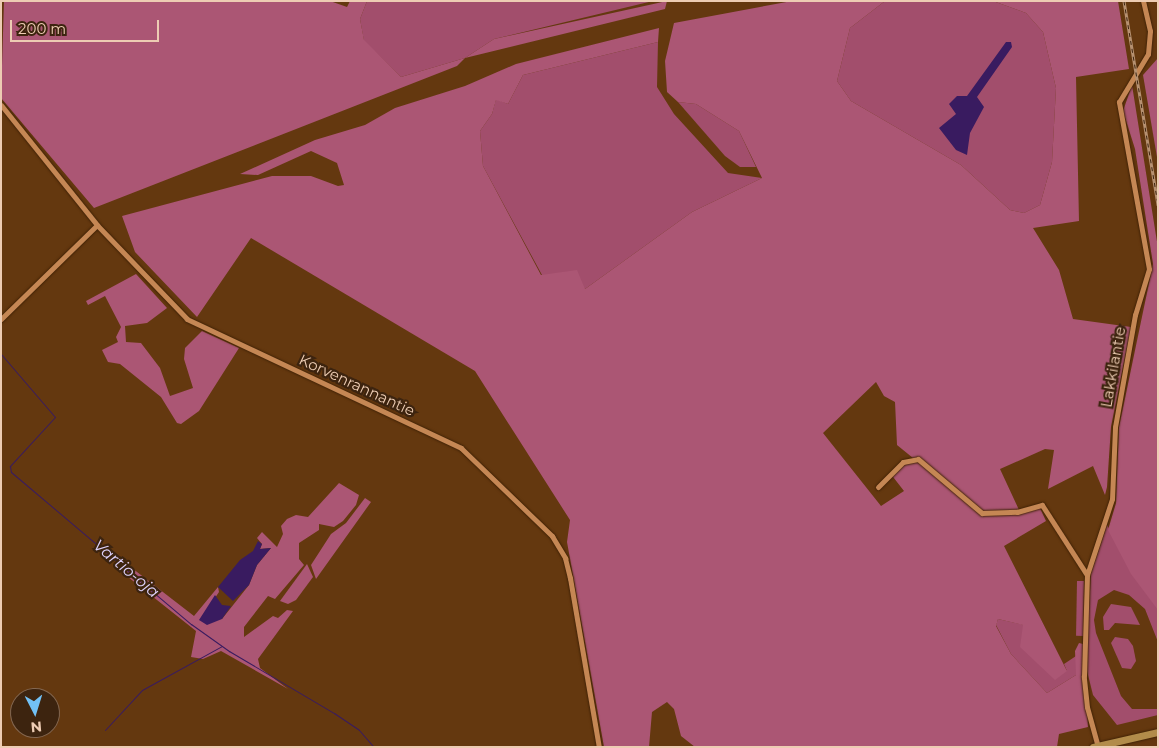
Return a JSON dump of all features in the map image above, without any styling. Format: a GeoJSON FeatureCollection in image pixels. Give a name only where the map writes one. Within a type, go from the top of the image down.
{"type":"FeatureCollection","features":[{"type":"Feature","properties":{"kind":"street","name":"Lakkilantie"},"geometry":{"type":"LineString","coordinates":[[1096,746],[1087,707],[1084,676],[1087,575],[1112,499],[1115,427],[1135,315],[1149,269],[1119,102],[1148,54],[1150,31],[1142,1]]}},
{"type":"Feature","properties":{"kind":"street","name":"Korvenrannantie"},"geometry":{"type":"LineString","coordinates":[[1,105],[97,225],[187,319],[461,448],[552,536],[566,558],[599,747]]}},
{"type":"Feature","properties":{"kind":"street"},"geometry":{"type":"LineString","coordinates":[[1,319],[97,225]]}},
{"type":"Feature","properties":{"kind":"street"},"geometry":{"type":"LineString","coordinates":[[878,487],[903,462],[918,459],[982,513],[1017,512],[1042,505],[1087,575]]}},
{"type":"Feature","properties":{"kind":"street"},"geometry":{"type":"LineString","coordinates":[[1096,746],[1158,732]]}},
{"type":"Feature","properties":{"kind":"shaded area"},"geometry":{"type":"Polygon","coordinates":[[[4,1],[330,1],[347,7],[350,1],[367,1],[360,19],[364,40],[401,77],[465,58],[457,66],[94,208],[1,98],[4,1]]]}},
{"type":"Feature","properties":{"kind":"shaded area"},"geometry":{"type":"Polygon","coordinates":[[[367,1],[653,1],[494,39],[465,58],[401,77],[364,41],[360,19],[367,1]]]}},
{"type":"Feature","properties":{"kind":"shaded area"},"geometry":{"type":"Polygon","coordinates":[[[667,1],[665,9],[465,58],[494,39],[667,1]]]}},
{"type":"Feature","properties":{"kind":"shaded area"},"geometry":{"type":"Polygon","coordinates":[[[792,1],[885,1],[850,28],[837,81],[851,101],[961,165],[1010,210],[1024,213],[1040,205],[1052,162],[1056,88],[1043,32],[1026,13],[993,1],[1118,1],[1129,69],[1076,77],[1079,221],[1033,228],[1059,270],[1073,319],[1131,327],[1111,427],[1105,495],[1093,466],[1048,489],[1054,450],[1045,449],[1000,469],[1020,512],[1040,508],[1046,521],[1004,546],[1067,671],[1055,680],[1020,647],[1023,625],[998,619],[996,626],[1011,654],[1047,693],[1076,675],[1075,651],[1079,643],[1083,644],[1088,727],[1059,734],[1057,747],[695,747],[681,736],[674,709],[667,702],[652,712],[649,747],[604,747],[567,542],[570,520],[475,371],[251,238],[197,317],[135,252],[122,216],[272,176],[311,176],[338,186],[344,185],[337,163],[311,151],[258,175],[240,174],[315,140],[365,125],[395,108],[465,86],[516,64],[659,28],[658,42],[523,75],[508,104],[496,100],[492,114],[480,131],[483,166],[541,275],[577,270],[585,289],[692,212],[762,178],[739,131],[696,104],[678,102],[667,92],[665,61],[674,23],[792,1]],[[876,382],[823,433],[881,506],[904,491],[890,473],[913,458],[897,445],[895,402],[884,396],[876,382]]]}},
{"type":"Feature","properties":{"kind":"shaded area"},"geometry":{"type":"Polygon","coordinates":[[[885,1],[993,1],[1026,13],[1043,32],[1056,88],[1052,162],[1040,205],[1024,213],[1010,210],[961,165],[851,101],[837,81],[850,28],[885,1]]]}},
{"type":"Feature","properties":{"kind":"shaded area"},"geometry":{"type":"Polygon","coordinates":[[[658,42],[657,87],[674,114],[728,173],[762,178],[692,212],[585,289],[542,275],[483,166],[480,131],[492,114],[496,99],[508,104],[523,75],[658,42]]]}},
{"type":"Feature","properties":{"kind":"shaded area"},"geometry":{"type":"Polygon","coordinates":[[[1006,42],[1011,42],[1012,47],[977,97],[984,107],[970,133],[967,155],[956,150],[939,128],[956,114],[949,104],[957,96],[967,96],[1006,42]]]}},
{"type":"Feature","properties":{"kind":"shaded area"},"geometry":{"type":"Polygon","coordinates":[[[1158,58],[1158,163],[1143,75],[1158,58]]]}},
{"type":"Feature","properties":{"kind":"shaded area"},"geometry":{"type":"Polygon","coordinates":[[[1132,85],[1158,248],[1158,610],[1131,574],[1108,530],[1116,503],[1119,427],[1153,264],[1135,149],[1123,111],[1132,85]]]}},
{"type":"Feature","properties":{"kind":"shaded area"},"geometry":{"type":"Polygon","coordinates":[[[678,102],[696,104],[739,131],[756,167],[740,167],[725,156],[678,102]]]}},
{"type":"Feature","properties":{"kind":"shaded area"},"geometry":{"type":"Polygon","coordinates":[[[136,274],[167,308],[147,323],[125,326],[126,342],[141,343],[160,368],[170,396],[193,388],[184,359],[185,348],[202,331],[239,348],[199,411],[181,424],[177,423],[161,397],[120,364],[108,362],[102,350],[118,342],[116,337],[121,327],[105,296],[88,305],[86,301],[136,274]]]}},
{"type":"Feature","properties":{"kind":"shaded area"},"geometry":{"type":"Polygon","coordinates":[[[339,483],[359,495],[356,505],[343,521],[334,527],[319,524],[319,530],[299,543],[299,559],[304,565],[275,599],[268,596],[244,627],[244,637],[273,616],[278,618],[287,610],[293,611],[258,659],[260,668],[288,689],[221,651],[203,659],[191,657],[196,631],[123,573],[128,565],[194,616],[218,587],[219,592],[200,620],[222,619],[249,585],[257,565],[271,548],[260,549],[262,544],[257,538],[262,532],[277,547],[283,534],[281,526],[287,519],[296,515],[308,517],[339,483]]]}},
{"type":"Feature","properties":{"kind":"shaded area"},"geometry":{"type":"Polygon","coordinates":[[[365,498],[371,502],[316,579],[311,565],[331,534],[346,523],[365,498]]]}},
{"type":"Feature","properties":{"kind":"shaded area"},"geometry":{"type":"Polygon","coordinates":[[[1107,525],[1133,572],[1158,604],[1158,642],[1145,609],[1129,595],[1114,590],[1098,600],[1094,620],[1096,633],[1121,696],[1132,709],[1158,709],[1158,715],[1117,725],[1093,695],[1086,667],[1091,573],[1107,525]]]}},
{"type":"Feature","properties":{"kind":"shaded area"},"geometry":{"type":"Polygon","coordinates":[[[258,541],[262,544],[260,549],[271,548],[257,565],[249,585],[233,601],[218,587],[240,560],[253,551],[258,541]]]}},
{"type":"Feature","properties":{"kind":"shaded area"},"geometry":{"type":"Polygon","coordinates":[[[307,564],[313,577],[296,600],[288,604],[280,601],[307,564]]]}},
{"type":"Feature","properties":{"kind":"shaded area"},"geometry":{"type":"Polygon","coordinates":[[[1077,581],[1084,581],[1083,636],[1076,636],[1077,581]]]}},
{"type":"Feature","properties":{"kind":"shaded area"},"geometry":{"type":"Polygon","coordinates":[[[215,595],[222,605],[231,606],[222,619],[207,625],[199,620],[215,595]]]}},
{"type":"Feature","properties":{"kind":"shaded area"},"geometry":{"type":"Polygon","coordinates":[[[1111,604],[1131,607],[1140,625],[1115,623],[1109,630],[1104,630],[1103,617],[1111,604]]]}},
{"type":"Feature","properties":{"kind":"shaded area"},"geometry":{"type":"Polygon","coordinates":[[[998,619],[1025,625],[1067,671],[1064,664],[1076,656],[1076,675],[1047,693],[1011,654],[996,625],[998,619]]]}},
{"type":"Feature","properties":{"kind":"shaded area"},"geometry":{"type":"Polygon","coordinates":[[[1115,637],[1128,639],[1133,646],[1136,661],[1131,669],[1122,668],[1111,643],[1115,637]]]}},
{"type":"Feature","properties":{"kind":"waterway","name":"Vartio-oja"},"geometry":{"type":"LineString","coordinates":[[1,354],[55,417],[10,466],[11,472],[191,624],[229,651],[334,713],[359,730],[374,747]]}},
{"type":"Feature","properties":{"kind":"waterway"},"geometry":{"type":"LineString","coordinates":[[105,730],[142,690],[222,646]]}},
{"type":"Feature","properties":{"kind":"railway"},"geometry":{"type":"LineString","coordinates":[[1124,1],[1158,205]]}}]}
